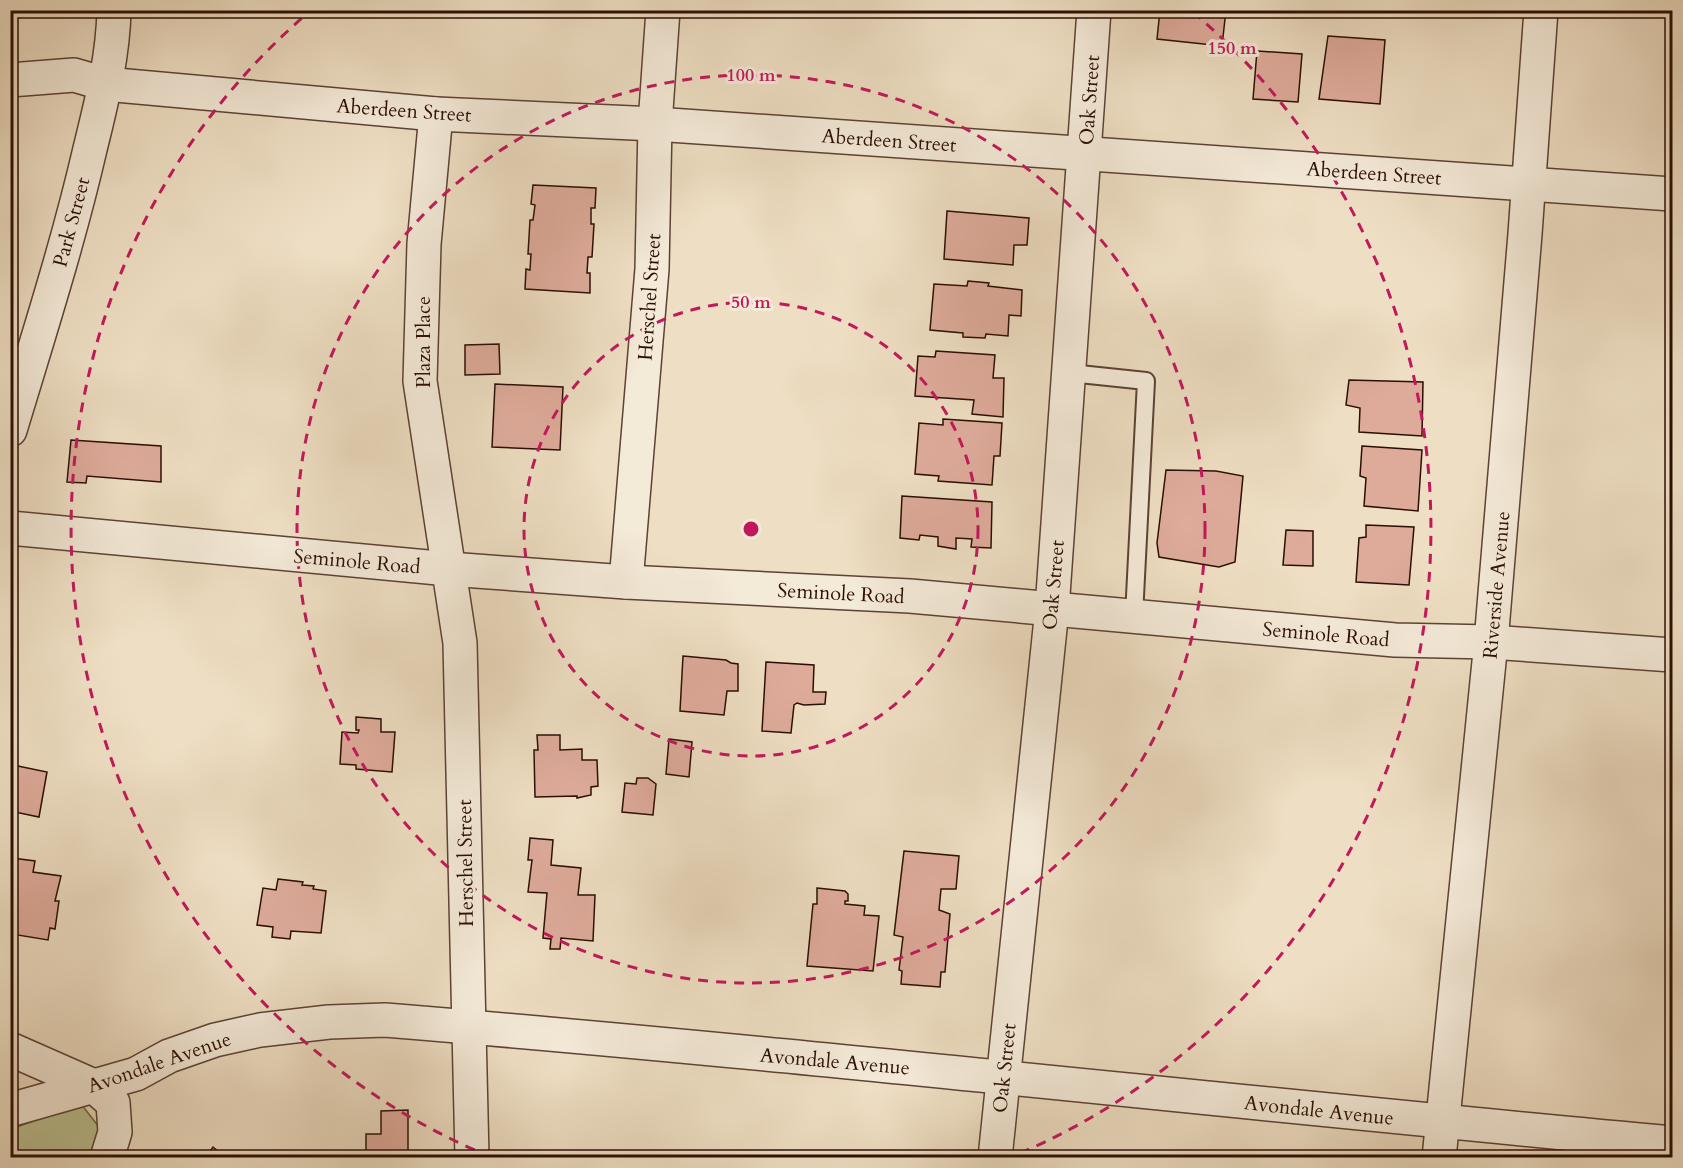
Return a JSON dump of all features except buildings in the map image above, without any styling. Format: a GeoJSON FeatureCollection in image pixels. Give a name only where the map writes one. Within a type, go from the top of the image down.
{"type":"FeatureCollection","features":[{"type":"Feature","properties":{"kind":"street","name":"Park Street"},"geometry":{"type":"LineString","coordinates":[[10,430],[75,212],[105,84],[114,28],[114,10]]}},
{"type":"Feature","properties":{"kind":"street","name":"Herschel Street"},"geometry":{"type":"LineString","coordinates":[[626,582],[652,269],[655,124],[663,10]]}},
{"type":"Feature","properties":{"kind":"street","name":"Oak Street"},"geometry":{"type":"LineString","coordinates":[[995,1158],[1052,609],[1086,153],[1094,10]]}},
{"type":"Feature","properties":{"kind":"street","name":"Riverside Avenue"},"geometry":{"type":"LineString","coordinates":[[1438,1158],[1491,642],[1541,10]]}},
{"type":"Feature","properties":{"kind":"street","name":"Aberdeen Street"},"geometry":{"type":"LineString","coordinates":[[10,80],[74,75],[105,84],[436,114],[655,124],[1672,194]]}},
{"type":"Feature","properties":{"kind":"street","name":"Plaza Place"},"geometry":{"type":"LineString","coordinates":[[436,114],[424,244],[420,381],[449,569]]}},
{"type":"Feature","properties":{"kind":"street","name":"Seminole Road"},"geometry":{"type":"LineString","coordinates":[[10,528],[449,569],[626,582],[910,596],[1395,640],[1491,642],[1672,655]]}},
{"type":"Feature","properties":{"kind":"street","name":"Herschel Street"},"geometry":{"type":"LineString","coordinates":[[449,569],[460,643],[472,1158]]}},
{"type":"Feature","properties":{"kind":"street","name":"Avondale Avenue"},"geometry":{"type":"LineString","coordinates":[[10,1110],[136,1074],[169,1056],[214,1040],[260,1030],[329,1022],[385,1020],[1004,1077],[1672,1143]]}},
{"type":"Feature","properties":{"kind":"street"},"geometry":{"type":"LineString","coordinates":[[10,1049],[94,1086],[113,1103],[114,1132],[107,1158]]}},
{"type":"Feature","properties":{"kind":"lane"},"geometry":{"type":"LineString","coordinates":[[1070,373],[1146,381],[1134,616]]}},
{"type":"Feature","properties":{"kind":"green space"},"geometry":{"type":"Polygon","coordinates":[[[81,1104],[99,1127],[92,1157],[11,1158],[11,1129],[81,1104]]]}}]}
